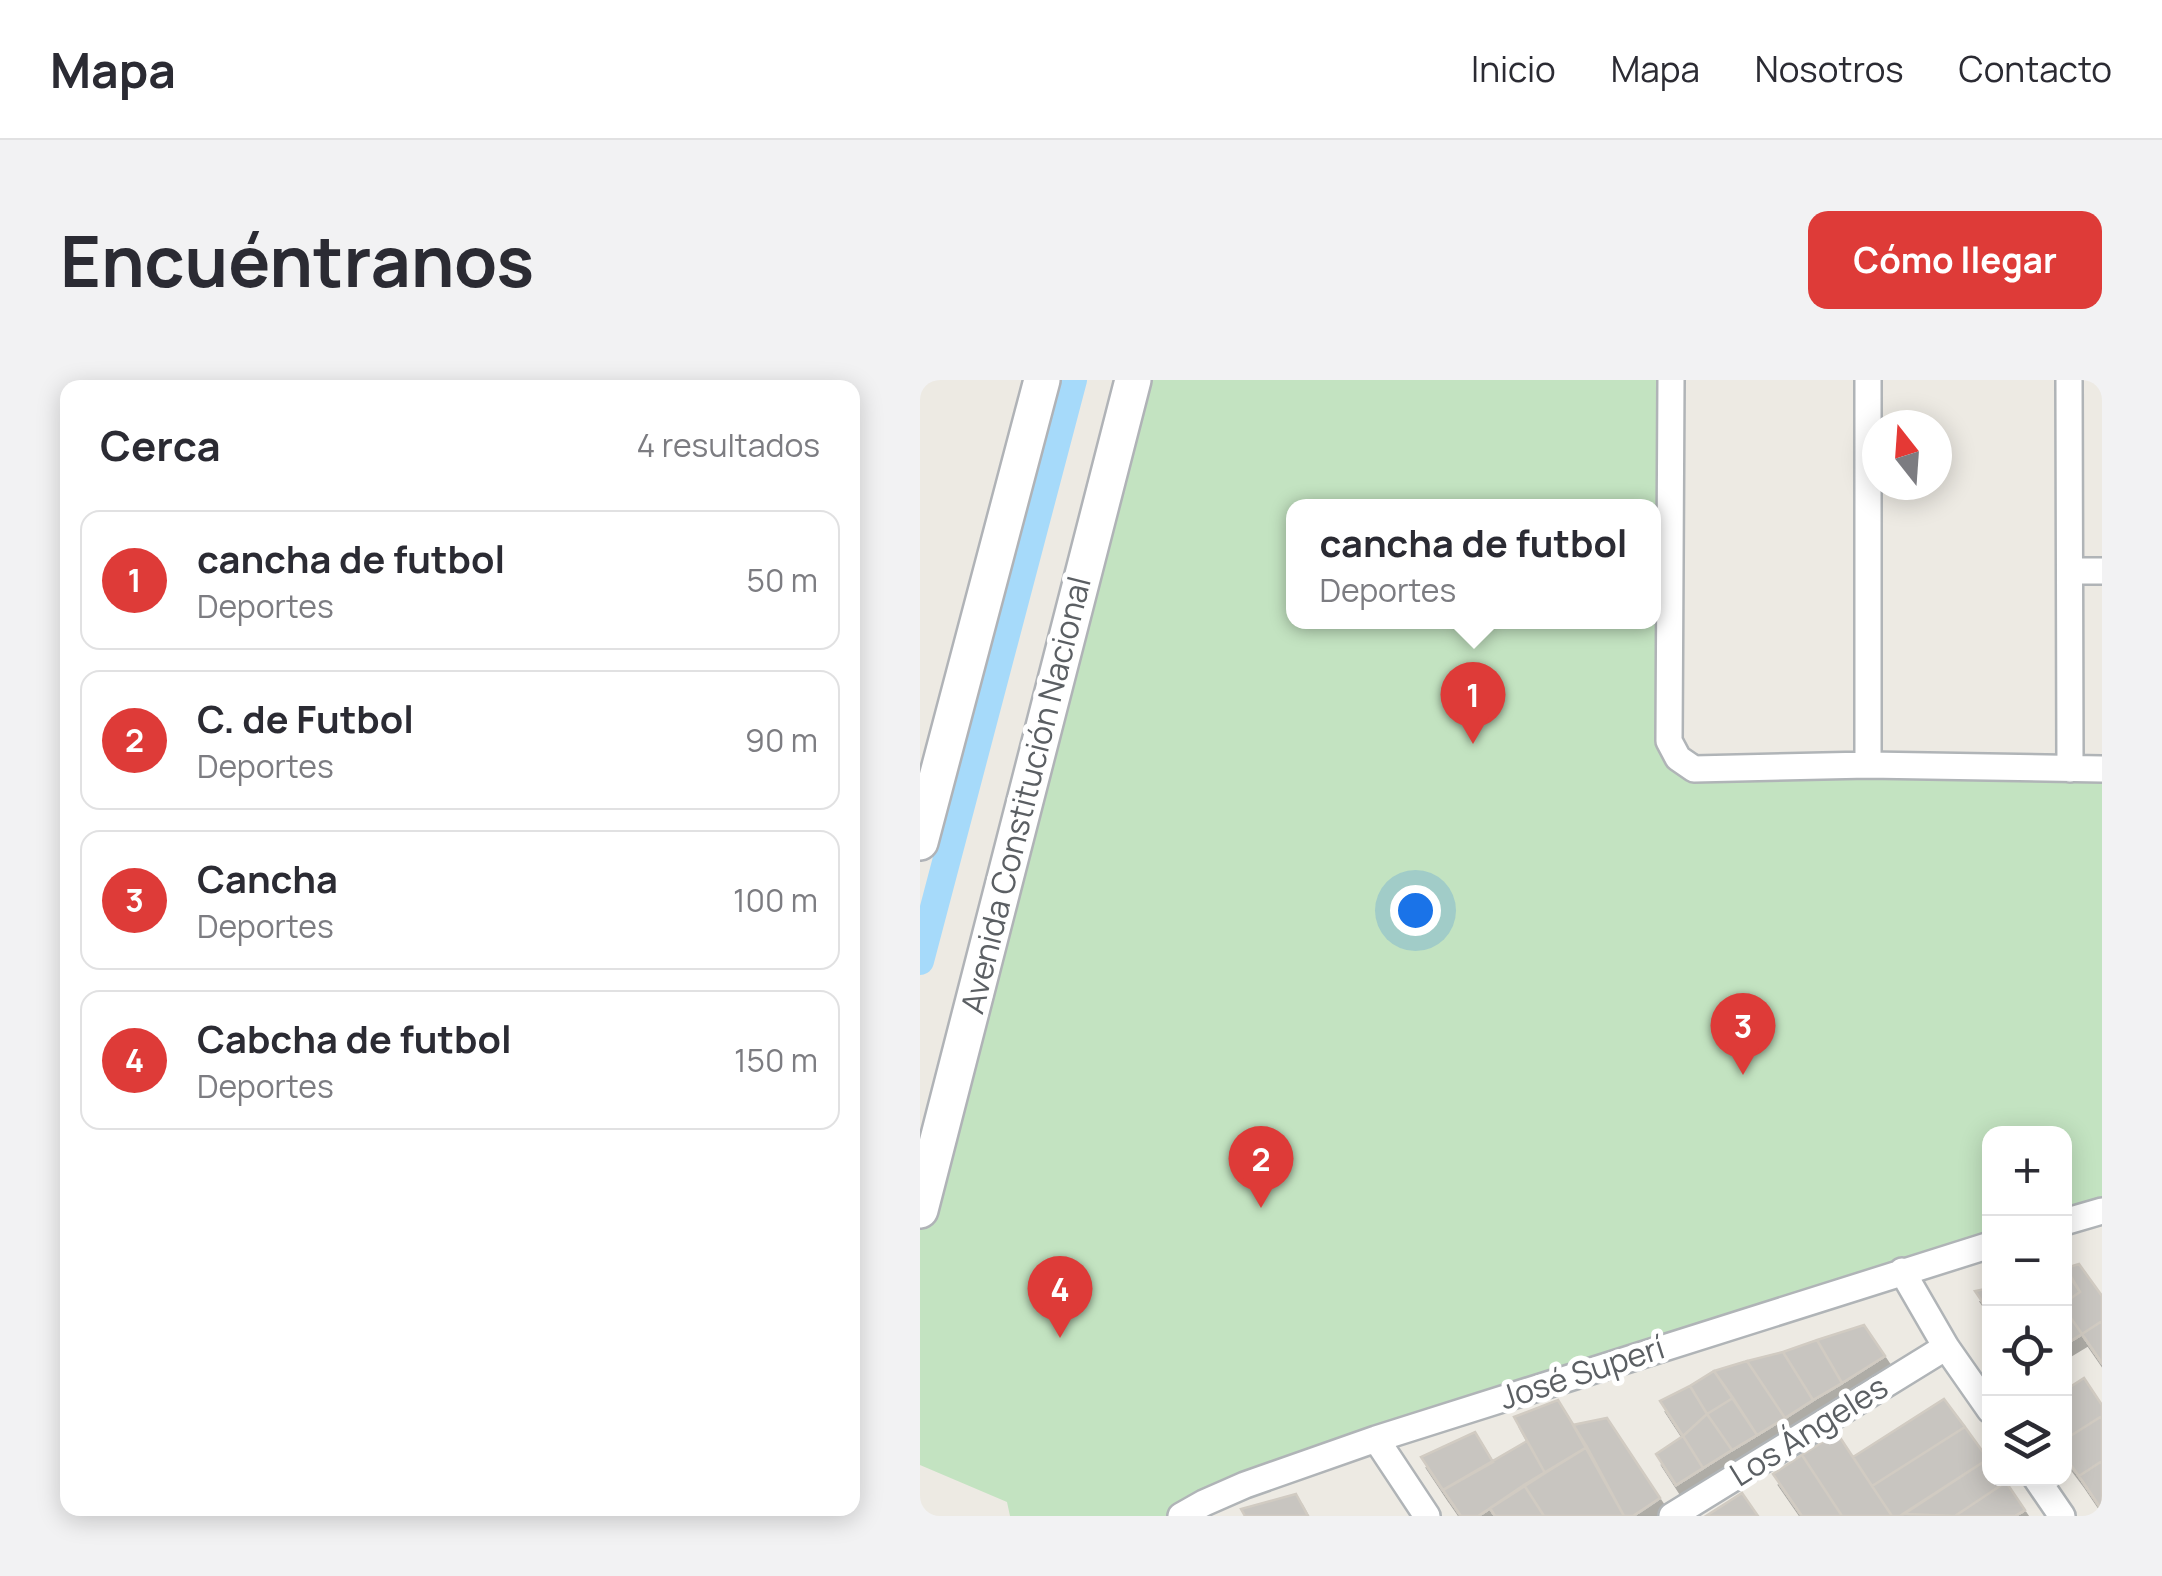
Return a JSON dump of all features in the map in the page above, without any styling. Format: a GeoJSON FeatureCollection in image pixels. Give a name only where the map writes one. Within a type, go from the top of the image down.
{"type":"FeatureCollection","features":[{"type":"Feature","properties":{"kind":"main road"},"geometry":{"type":"LineString","coordinates":[[920,842],[1042,380]]}},
{"type":"Feature","properties":{"kind":"main road","name":"Avenida Constitución Nacional"},"geometry":{"type":"LineString","coordinates":[[920,1210],[1134,380]]}},
{"type":"Feature","properties":{"kind":"street"},"geometry":{"type":"LineString","coordinates":[[1671,380],[1669,741],[1678,758],[1694,768],[1868,765],[2102,769]]}},
{"type":"Feature","properties":{"kind":"street"},"geometry":{"type":"LineString","coordinates":[[1868,380],[1868,765]]}},
{"type":"Feature","properties":{"kind":"street"},"geometry":{"type":"LineString","coordinates":[[2069,380],[2070,768]]}},
{"type":"Feature","properties":{"kind":"street"},"geometry":{"type":"LineString","coordinates":[[2070,570],[2102,571]]}},
{"type":"Feature","properties":{"kind":"street"},"geometry":{"type":"LineString","coordinates":[[2072,1220],[2102,1211]]}},
{"type":"Feature","properties":{"kind":"street","name":"José Superí"},"geometry":{"type":"LineString","coordinates":[[1181,1516],[1245,1485],[1376,1439],[1982,1247]]}},
{"type":"Feature","properties":{"kind":"street"},"geometry":{"type":"LineString","coordinates":[[1902,1271],[1946,1347],[1982,1399]]}},
{"type":"Feature","properties":{"kind":"street","name":"Los Ángeles"},"geometry":{"type":"LineString","coordinates":[[1672,1516],[1946,1347]]}},
{"type":"Feature","properties":{"kind":"street"},"geometry":{"type":"LineString","coordinates":[[1376,1439],[1428,1516]]}},
{"type":"Feature","properties":{"kind":"street"},"geometry":{"type":"LineString","coordinates":[[2041,1486],[2062,1516]]}},
{"type":"Feature","properties":{"kind":"green space"},"geometry":{"type":"Polygon","coordinates":[[[1144,380],[1673,380],[1673,751],[1695,769],[2102,769],[2102,1214],[2072,1224],[2072,1126],[1982,1126],[1982,1251],[1258,1480],[1191,1516],[1010,1516],[1007,1502],[920,1465],[920,1213],[1144,380]]]}},
{"type":"Feature","properties":{"kind":"building"},"geometry":{"type":"Polygon","coordinates":[[[2079,1264],[2102,1296],[2102,1321],[2082,1334],[2072,1320],[2072,1298],[2080,1292],[2072,1278],[2072,1266],[2079,1264]]]}},
{"type":"Feature","properties":{"kind":"building"},"geometry":{"type":"Polygon","coordinates":[[[2072,1280],[2080,1292],[2072,1298],[2072,1280]]]}},
{"type":"Feature","properties":{"kind":"building"},"geometry":{"type":"Polygon","coordinates":[[[2072,1320],[2082,1334],[2072,1340],[2072,1320]]]}},
{"type":"Feature","properties":{"kind":"building"},"geometry":{"type":"Polygon","coordinates":[[[2102,1321],[2102,1363],[2082,1334],[2102,1321]]]}},
{"type":"Feature","properties":{"kind":"building"},"geometry":{"type":"Polygon","coordinates":[[[1864,1325],[1885,1356],[1842,1383],[1817,1340],[1864,1325]]]}},
{"type":"Feature","properties":{"kind":"building"},"geometry":{"type":"Polygon","coordinates":[[[1817,1340],[1842,1383],[1813,1400],[1783,1352],[1817,1340]]]}},
{"type":"Feature","properties":{"kind":"building"},"geometry":{"type":"Polygon","coordinates":[[[1783,1352],[1813,1400],[1785,1418],[1747,1361],[1783,1352]]]}},
{"type":"Feature","properties":{"kind":"building"},"geometry":{"type":"Polygon","coordinates":[[[1747,1361],[1785,1418],[1757,1435],[1714,1371],[1747,1361]]]}},
{"type":"Feature","properties":{"kind":"building"},"geometry":{"type":"Polygon","coordinates":[[[1714,1371],[1733,1398],[1707,1414],[1690,1386],[1714,1371]]]}},
{"type":"Feature","properties":{"kind":"building"},"geometry":{"type":"Polygon","coordinates":[[[2084,1378],[2102,1405],[2102,1416],[2072,1435],[2072,1396],[2072,1386],[2084,1378]]]}},
{"type":"Feature","properties":{"kind":"building"},"geometry":{"type":"Polygon","coordinates":[[[1690,1386],[1707,1414],[1683,1436],[1660,1401],[1690,1386]]]}},
{"type":"Feature","properties":{"kind":"building"},"geometry":{"type":"Polygon","coordinates":[[[1733,1398],[1757,1435],[1732,1450],[1707,1414],[1733,1398]]]}},
{"type":"Feature","properties":{"kind":"building"},"geometry":{"type":"Polygon","coordinates":[[[1944,1399],[1965,1427],[1872,1486],[1853,1457],[1944,1399]]]}},
{"type":"Feature","properties":{"kind":"building"},"geometry":{"type":"Polygon","coordinates":[[[1558,1400],[1587,1447],[1545,1473],[1514,1417],[1558,1400]]]}},
{"type":"Feature","properties":{"kind":"building"},"geometry":{"type":"Polygon","coordinates":[[[1707,1414],[1732,1450],[1703,1468],[1683,1436],[1707,1414]]]}},
{"type":"Feature","properties":{"kind":"building"},"geometry":{"type":"Polygon","coordinates":[[[2102,1416],[2102,1461],[2079,1476],[2072,1467],[2072,1435],[2102,1416]]]}},
{"type":"Feature","properties":{"kind":"building"},"geometry":{"type":"Polygon","coordinates":[[[1607,1418],[1660,1498],[1633,1516],[1624,1516],[1573,1425],[1607,1418]]]}},
{"type":"Feature","properties":{"kind":"building"},"geometry":{"type":"Polygon","coordinates":[[[1965,1427],[1982,1451],[1982,1463],[1901,1516],[1892,1516],[1872,1486],[1965,1427]]]}},
{"type":"Feature","properties":{"kind":"building"},"geometry":{"type":"Polygon","coordinates":[[[1475,1432],[1493,1462],[1443,1490],[1421,1457],[1475,1432]]]}},
{"type":"Feature","properties":{"kind":"building"},"geometry":{"type":"Polygon","coordinates":[[[1837,1433],[1892,1516],[1842,1516],[1802,1455],[1837,1433]]]}},
{"type":"Feature","properties":{"kind":"building"},"geometry":{"type":"Polygon","coordinates":[[[1683,1436],[1703,1468],[1676,1485],[1656,1454],[1683,1436]]]}},
{"type":"Feature","properties":{"kind":"building"},"geometry":{"type":"Polygon","coordinates":[[[1527,1441],[1545,1473],[1478,1516],[1461,1516],[1443,1490],[1527,1441]]]}},
{"type":"Feature","properties":{"kind":"building"},"geometry":{"type":"Polygon","coordinates":[[[1587,1447],[1624,1516],[1544,1516],[1524,1485],[1587,1447]]]}},
{"type":"Feature","properties":{"kind":"building"},"geometry":{"type":"Polygon","coordinates":[[[1802,1455],[1842,1516],[1802,1516],[1773,1474],[1802,1455]]]}},
{"type":"Feature","properties":{"kind":"building"},"geometry":{"type":"Polygon","coordinates":[[[2102,1461],[2102,1510],[2079,1476],[2102,1461]]]}},
{"type":"Feature","properties":{"kind":"building"},"geometry":{"type":"Polygon","coordinates":[[[1982,1463],[1982,1486],[2000,1486],[1955,1516],[1903,1514],[1982,1463]]]}},
{"type":"Feature","properties":{"kind":"building"},"geometry":{"type":"Polygon","coordinates":[[[1524,1485],[1544,1516],[1495,1516],[1490,1508],[1524,1485]]]}},
{"type":"Feature","properties":{"kind":"building"},"geometry":{"type":"Polygon","coordinates":[[[2000,1486],[2009,1486],[2025,1510],[2015,1516],[1955,1516],[2000,1486]]]}},
{"type":"Feature","properties":{"kind":"building"},"geometry":{"type":"Polygon","coordinates":[[[1742,1493],[1758,1516],[1706,1516],[1742,1493]]]}},
{"type":"Feature","properties":{"kind":"building"},"geometry":{"type":"Polygon","coordinates":[[[1296,1494],[1308,1516],[1245,1516],[1241,1509],[1296,1494]]]}},
{"type":"Feature","properties":{"kind":"waterway"},"geometry":{"type":"LineString","coordinates":[[920,961],[1073,380]]}},
{"type":"Feature","properties":{"kind":"place","name":"cancha de futbol"},"geometry":{"type":"Point","coordinates":[1473,744]}},
{"type":"Feature","properties":{"kind":"place","name":"Cancha"},"geometry":{"type":"Point","coordinates":[1743,1075]}},
{"type":"Feature","properties":{"kind":"place","name":"C. de Futbol"},"geometry":{"type":"Point","coordinates":[1261,1208]}},
{"type":"Feature","properties":{"kind":"place","name":"Cabcha de futbol"},"geometry":{"type":"Point","coordinates":[1060,1338]}}]}
